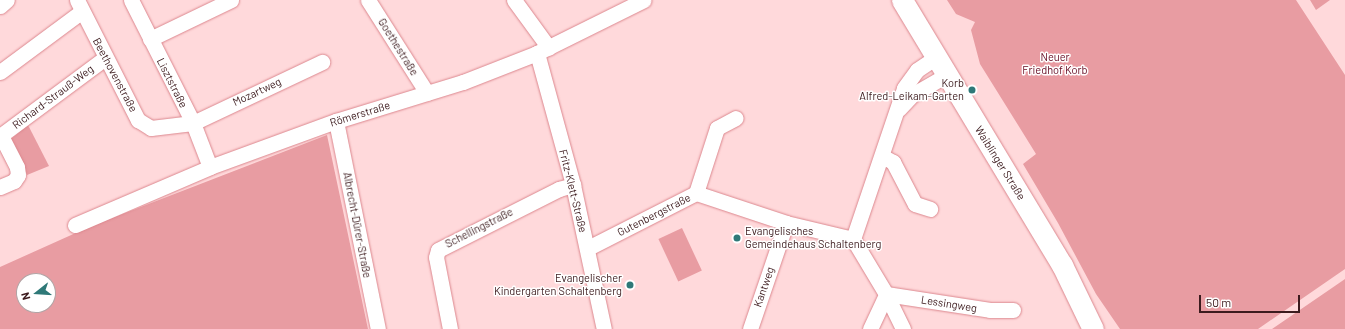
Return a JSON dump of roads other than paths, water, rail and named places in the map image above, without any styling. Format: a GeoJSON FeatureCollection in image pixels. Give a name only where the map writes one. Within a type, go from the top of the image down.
{"type":"FeatureCollection","features":[{"type":"Feature","properties":{"kind":"street"},"geometry":{"type":"LineString","coordinates":[[0,6],[7,0]]}},
{"type":"Feature","properties":{"kind":"street","name":"Lisztstraße"},"geometry":{"type":"LineString","coordinates":[[131,0],[193,123],[210,167]]}},
{"type":"Feature","properties":{"kind":"street"},"geometry":{"type":"LineString","coordinates":[[150,39],[231,0]]}},
{"type":"Feature","properties":{"kind":"street","name":"Goethestraße"},"geometry":{"type":"LineString","coordinates":[[368,0],[427,93]]}},
{"type":"Feature","properties":{"kind":"street","name":"Fritz-Klett-Straße"},"geometry":{"type":"LineString","coordinates":[[514,0],[543,51],[588,248],[604,329]]}},
{"type":"Feature","properties":{"kind":"street","name":"Römerstraße"},"geometry":{"type":"LineString","coordinates":[[75,225],[210,167],[336,121],[463,82],[543,51],[644,0]]}},
{"type":"Feature","properties":{"kind":"street","name":"Waiblinger Straße"},"geometry":{"type":"LineString","coordinates":[[902,0],[940,66],[1062,265],[1093,329]]}},
{"type":"Feature","properties":{"kind":"street"},"geometry":{"type":"LineString","coordinates":[[0,72],[80,6]]}},
{"type":"Feature","properties":{"kind":"street","name":"Beethovenstraße"},"geometry":{"type":"LineString","coordinates":[[80,6],[105,58],[138,120],[151,128],[193,123]]}},
{"type":"Feature","properties":{"kind":"street","name":"Richard-Strauß-Weg"},"geometry":{"type":"LineString","coordinates":[[0,187],[14,181],[18,175],[17,168],[0,136],[105,58]]}},
{"type":"Feature","properties":{"kind":"street","name":"Mozartweg"},"geometry":{"type":"LineString","coordinates":[[193,123],[322,62]]}},
{"type":"Feature","properties":{"kind":"street"},"geometry":{"type":"LineString","coordinates":[[903,329],[886,294],[853,239],[895,114],[909,78],[940,66]]}},
{"type":"Feature","properties":{"kind":"street"},"geometry":{"type":"LineString","coordinates":[[895,114],[902,104],[940,66]]}},
{"type":"Feature","properties":{"kind":"street"},"geometry":{"type":"LineString","coordinates":[[696,193],[717,128],[736,118]]}},
{"type":"Feature","properties":{"kind":"street","name":"Albrecht-Dürer-Straße"},"geometry":{"type":"LineString","coordinates":[[336,121],[378,329]]}},
{"type":"Feature","properties":{"kind":"street"},"geometry":{"type":"LineString","coordinates":[[882,156],[893,162],[914,204],[930,209]]}},
{"type":"Feature","properties":{"kind":"street","name":"Schellingstraße"},"geometry":{"type":"LineString","coordinates":[[450,329],[436,257],[438,250],[559,189],[573,185]]}},
{"type":"Feature","properties":{"kind":"street","name":"Gutenbergstraße"},"geometry":{"type":"LineString","coordinates":[[588,248],[696,193],[786,223],[853,239]]}},
{"type":"Feature","properties":{"kind":"street","name":"Kantweg"},"geometry":{"type":"LineString","coordinates":[[750,329],[786,223]]}},
{"type":"Feature","properties":{"kind":"street"},"geometry":{"type":"LineString","coordinates":[[870,329],[886,294]]}},
{"type":"Feature","properties":{"kind":"street","name":"Lessingweg"},"geometry":{"type":"LineString","coordinates":[[886,294],[990,310],[1013,310]]}},
{"type":"Feature","properties":{"kind":"place","name":"Korb Alfred-Leikam-Garten"},"geometry":{"type":"Point","coordinates":[972,90]}},
{"type":"Feature","properties":{"kind":"place","name":"Evangelisches Gemeindehaus Schaltenberg"},"geometry":{"type":"Point","coordinates":[737,238]}},
{"type":"Feature","properties":{"kind":"place","name":"Evangelischer Kindergarten Schaltenberg"},"geometry":{"type":"Point","coordinates":[630,285]}},
{"type":"Feature","properties":{"kind":"park label","name":"Neuer Friedhof Korb"},"geometry":{"type":"Point","coordinates":[1055,64]}}]}
